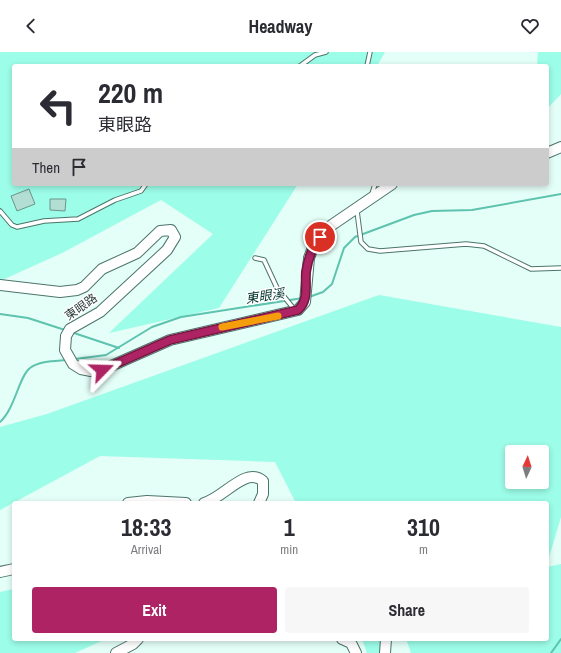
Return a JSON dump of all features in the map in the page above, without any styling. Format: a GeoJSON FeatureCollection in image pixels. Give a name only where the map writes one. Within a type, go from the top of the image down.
{"type":"FeatureCollection","features":[{"type":"Feature","properties":{"kind":"street"},"geometry":{"type":"LineString","coordinates":[[549,153],[561,147]]}},
{"type":"Feature","properties":{"kind":"street"},"geometry":{"type":"LineString","coordinates":[[296,311],[305,302],[306,271],[314,245],[326,229],[389,186]]}},
{"type":"Feature","properties":{"kind":"street","name":"東眼路"},"geometry":{"type":"LineString","coordinates":[[0,285],[60,292],[77,290],[84,287],[102,269],[137,253],[160,231],[171,230],[175,237],[167,250],[100,312],[70,329],[66,336],[64,344],[67,356],[73,364],[81,369],[91,371],[102,370],[180,336],[296,311]]}},
{"type":"Feature","properties":{"kind":"street"},"geometry":{"type":"LineString","coordinates":[[210,501],[243,478],[250,476],[257,476],[263,481],[263,494],[260,501]]}},
{"type":"Feature","properties":{"kind":"street"},"geometry":{"type":"LineString","coordinates":[[0,572],[12,569]]}},
{"type":"Feature","properties":{"kind":"street"},"geometry":{"type":"LineString","coordinates":[[116,653],[136,641]]}},
{"type":"Feature","properties":{"kind":"street"},"geometry":{"type":"LineString","coordinates":[[346,641],[351,643],[356,653]]}},
{"type":"Feature","properties":{"kind":"street"},"geometry":{"type":"LineString","coordinates":[[385,653],[386,641]]}},
{"type":"Feature","properties":{"kind":"lane"},"geometry":{"type":"LineString","coordinates":[[303,64],[315,56],[326,52]]}},
{"type":"Feature","properties":{"kind":"lane"},"geometry":{"type":"LineString","coordinates":[[367,64],[370,52]]}},
{"type":"Feature","properties":{"kind":"lane"},"geometry":{"type":"LineString","coordinates":[[0,211],[12,225],[17,227],[44,221],[78,219],[115,200],[141,191],[145,186]]}},
{"type":"Feature","properties":{"kind":"lane"},"geometry":{"type":"LineString","coordinates":[[371,198],[374,186]]}},
{"type":"Feature","properties":{"kind":"lane"},"geometry":{"type":"LineString","coordinates":[[356,208],[358,230],[361,242],[368,249],[380,251],[466,244],[484,246],[531,269],[561,268]]}},
{"type":"Feature","properties":{"kind":"lane"},"geometry":{"type":"LineString","coordinates":[[255,258],[264,260],[277,288],[296,311]]}},
{"type":"Feature","properties":{"kind":"green space"},"geometry":{"type":"Polygon","coordinates":[[[0,52],[385,52],[378,64],[12,64],[12,186],[297,186],[219,308],[109,333],[213,234],[161,200],[62,253],[0,281],[0,52]]]}},
{"type":"Feature","properties":{"kind":"green space"},"geometry":{"type":"Polygon","coordinates":[[[538,52],[561,52],[561,94],[549,107],[549,64],[537,64],[538,52]]]}},
{"type":"Feature","properties":{"kind":"green space"},"geometry":{"type":"Polygon","coordinates":[[[379,295],[561,327],[561,517],[549,557],[549,501],[295,501],[275,462],[100,456],[17,501],[12,501],[12,504],[0,510],[0,427],[47,414],[379,295]]]}},
{"type":"Feature","properties":{"kind":"green space"},"geometry":{"type":"Polygon","coordinates":[[[561,564],[561,653],[411,653],[407,641],[549,641],[549,567],[561,564]]]}},
{"type":"Feature","properties":{"kind":"green space"},"geometry":{"type":"Polygon","coordinates":[[[12,589],[12,641],[102,641],[75,653],[0,653],[0,592],[12,589]]]}},
{"type":"Feature","properties":{"kind":"green space"},"geometry":{"type":"Polygon","coordinates":[[[363,641],[386,641],[384,653],[367,653],[363,641]]]}},
{"type":"Feature","properties":{"kind":"building"},"geometry":{"type":"Polygon","coordinates":[[[29,189],[35,204],[17,211],[11,196],[29,189]]]}},
{"type":"Feature","properties":{"kind":"building"},"geometry":{"type":"Polygon","coordinates":[[[50,199],[66,199],[65,211],[50,210],[50,199]]]}},
{"type":"Feature","properties":{"kind":"waterway","name":"東眼溪"},"geometry":{"type":"LineString","coordinates":[[309,297],[323,292],[332,284],[344,248],[355,237],[414,215],[432,211],[472,210],[561,194]]}},
{"type":"Feature","properties":{"kind":"waterway","name":"東眼溪"},"geometry":{"type":"LineString","coordinates":[[75,359],[106,355],[152,327],[181,317],[303,298]]}},
{"type":"Feature","properties":{"kind":"waterway"},"geometry":{"type":"LineString","coordinates":[[0,314],[28,318],[65,330]]}},
{"type":"Feature","properties":{"kind":"waterway"},"geometry":{"type":"LineString","coordinates":[[71,332],[119,348]]}},
{"type":"Feature","properties":{"kind":"waterway","name":"東眼溪"},"geometry":{"type":"LineString","coordinates":[[0,422],[9,409],[26,372],[30,368],[42,363],[66,360]]}},
{"type":"Feature","properties":{"kind":"waterway"},"geometry":{"type":"LineString","coordinates":[[551,653],[561,639]]}},
{"type":"Feature","properties":{"kind":"slow traffic"},"geometry":{"type":"LineString","coordinates":[[222,327],[278,316]]}},
{"type":"Feature","properties":{"kind":"route"},"geometry":{"type":"LineString","coordinates":[[102,370],[170,340],[185,335],[291,313],[298,310],[305,302],[306,271],[309,258],[314,245],[320,237]]}}]}
